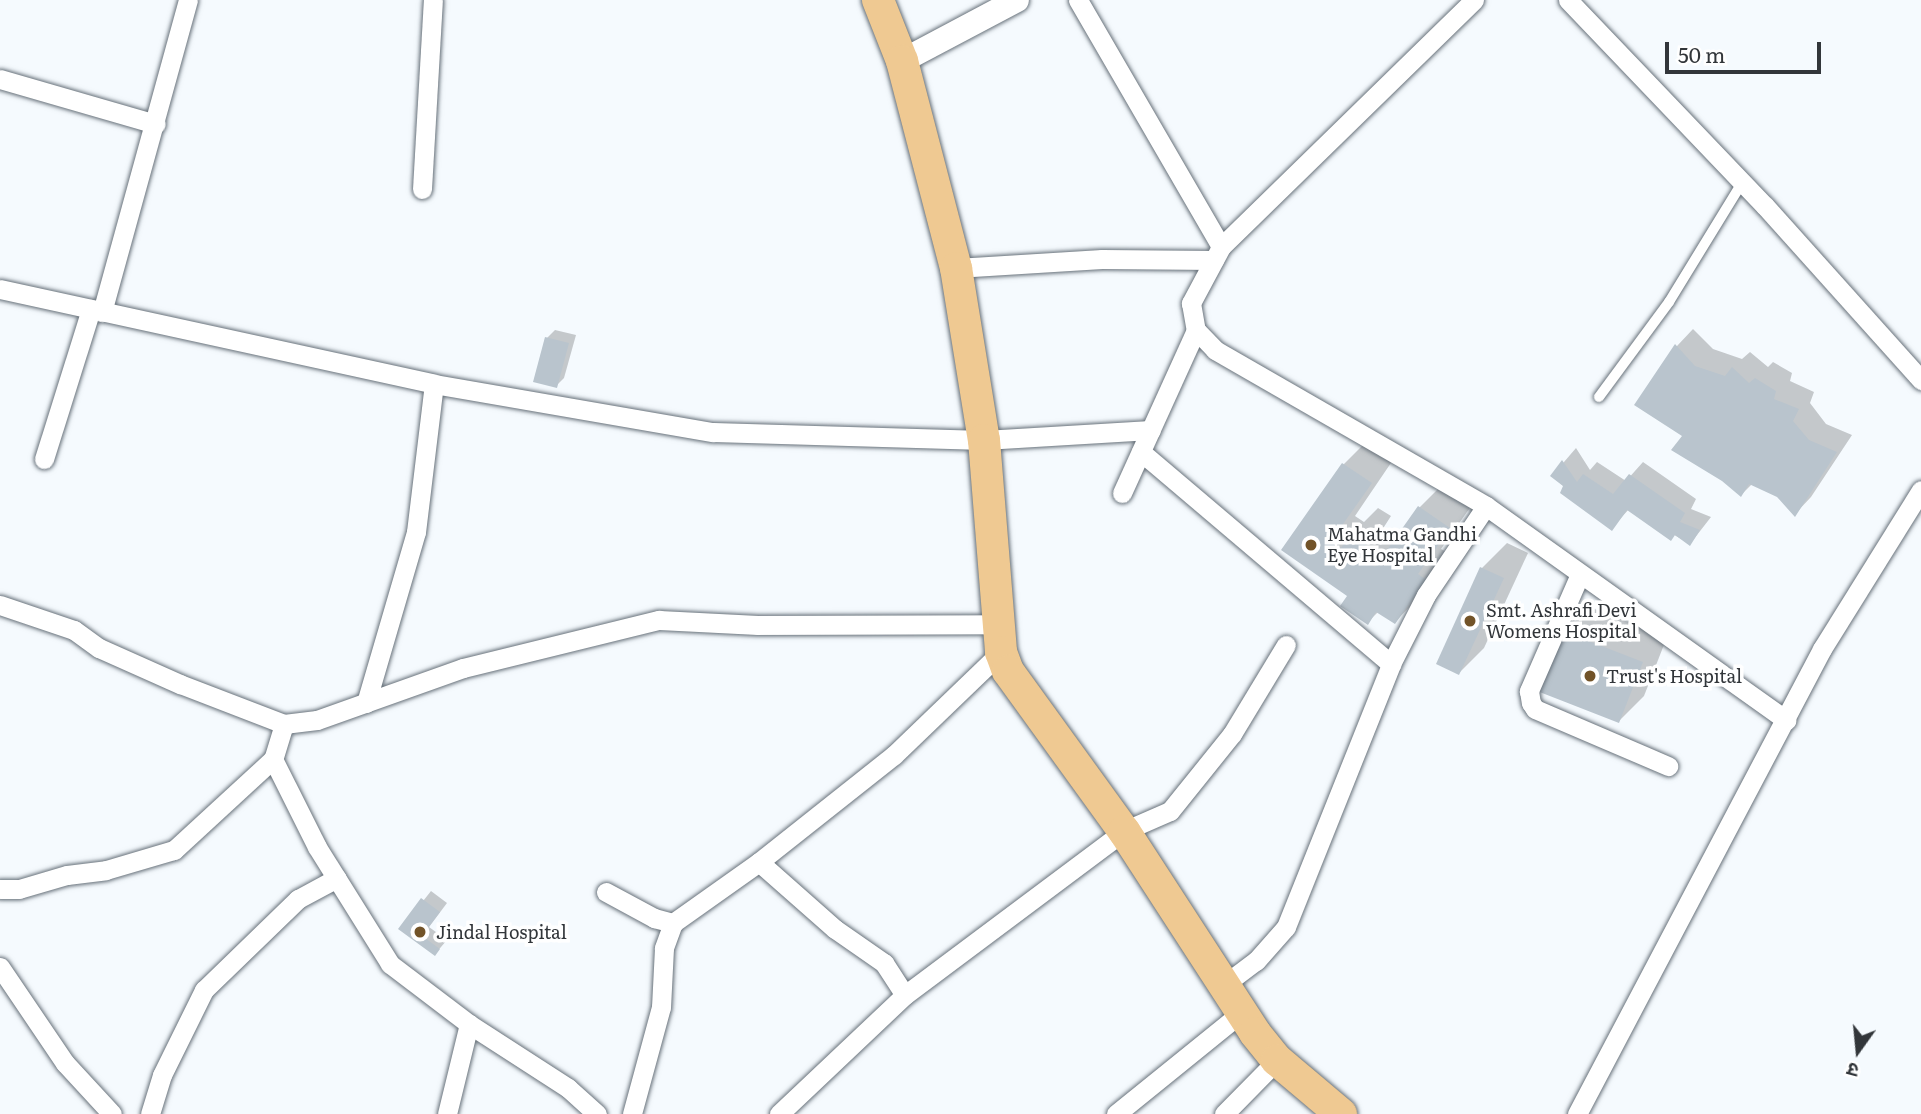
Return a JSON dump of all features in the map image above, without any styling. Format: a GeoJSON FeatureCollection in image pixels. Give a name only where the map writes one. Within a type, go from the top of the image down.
{"type":"FeatureCollection","features":[{"type":"Feature","properties":{"kind":"main road"},"geometry":{"type":"LineString","coordinates":[[878,0],[902,61],[956,268],[984,440],[1000,638],[1008,671],[1024,698],[1124,831],[1242,1012],[1277,1060],[1341,1114]]}},
{"type":"Feature","properties":{"kind":"street"},"geometry":{"type":"LineString","coordinates":[[44,459],[96,311],[156,124],[188,0]]}},
{"type":"Feature","properties":{"kind":"street"},"geometry":{"type":"LineString","coordinates":[[422,189],[433,0]]}},
{"type":"Feature","properties":{"kind":"street"},"geometry":{"type":"LineString","coordinates":[[902,61],[1017,0]]}},
{"type":"Feature","properties":{"kind":"street"},"geometry":{"type":"LineString","coordinates":[[1078,0],[1218,253]]}},
{"type":"Feature","properties":{"kind":"street"},"geometry":{"type":"LineString","coordinates":[[1474,0],[1218,253],[1191,303],[1196,330],[1216,350],[1486,506],[1786,720]]}},
{"type":"Feature","properties":{"kind":"street"},"geometry":{"type":"LineString","coordinates":[[1567,0],[1742,183],[1921,380]]}},
{"type":"Feature","properties":{"kind":"street"},"geometry":{"type":"LineString","coordinates":[[0,79],[156,124]]}},
{"type":"Feature","properties":{"kind":"street"},"geometry":{"type":"LineString","coordinates":[[956,268],[1218,253]]}},
{"type":"Feature","properties":{"kind":"street"},"geometry":{"type":"LineString","coordinates":[[0,289],[434,384],[713,432],[984,440],[1151,430]]}},
{"type":"Feature","properties":{"kind":"street"},"geometry":{"type":"LineString","coordinates":[[1122,493],[1196,330]]}},
{"type":"Feature","properties":{"kind":"street"},"geometry":{"type":"LineString","coordinates":[[366,703],[416,532],[434,384]]}},
{"type":"Feature","properties":{"kind":"street"},"geometry":{"type":"LineString","coordinates":[[1141,452],[1391,664]]}},
{"type":"Feature","properties":{"kind":"street"},"geometry":{"type":"LineString","coordinates":[[1577,1114],[1822,649],[1921,490]]}},
{"type":"Feature","properties":{"kind":"street"},"geometry":{"type":"LineString","coordinates":[[1224,984],[1264,954],[1286,927],[1391,664],[1426,595],[1486,506]]}},
{"type":"Feature","properties":{"kind":"street"},"geometry":{"type":"LineString","coordinates":[[1580,573],[1529,691],[1531,704],[1535,709],[1668,766]]}},
{"type":"Feature","properties":{"kind":"street"},"geometry":{"type":"LineString","coordinates":[[0,605],[74,630],[99,648],[180,684],[284,724],[317,720],[463,668],[659,620],[1000,638]]}},
{"type":"Feature","properties":{"kind":"street"},"geometry":{"type":"LineString","coordinates":[[632,1114],[661,1007],[664,948],[673,923],[759,862],[894,755],[1000,638]]}},
{"type":"Feature","properties":{"kind":"street"},"geometry":{"type":"LineString","coordinates":[[779,1114],[905,995],[1124,831],[1170,811],[1232,734],[1286,645]]}},
{"type":"Feature","properties":{"kind":"street"},"geometry":{"type":"LineString","coordinates":[[0,889],[19,888],[68,875],[106,870],[174,850],[273,759],[284,724]]}},
{"type":"Feature","properties":{"kind":"street"},"geometry":{"type":"LineString","coordinates":[[273,759],[317,847],[390,964],[469,1024],[541,1069],[597,1114]]}},
{"type":"Feature","properties":{"kind":"street"},"geometry":{"type":"LineString","coordinates":[[759,862],[835,929],[884,963],[905,995]]}},
{"type":"Feature","properties":{"kind":"street"},"geometry":{"type":"LineString","coordinates":[[150,1114],[162,1075],[204,990],[298,899],[337,878]]}},
{"type":"Feature","properties":{"kind":"street"},"geometry":{"type":"LineString","coordinates":[[606,892],[654,918],[673,923]]}},
{"type":"Feature","properties":{"kind":"street"},"geometry":{"type":"LineString","coordinates":[[0,967],[65,1063],[112,1114]]}},
{"type":"Feature","properties":{"kind":"street"},"geometry":{"type":"LineString","coordinates":[[1116,1114],[1242,1012]]}},
{"type":"Feature","properties":{"kind":"street"},"geometry":{"type":"LineString","coordinates":[[447,1114],[469,1024]]}},
{"type":"Feature","properties":{"kind":"street"},"geometry":{"type":"LineString","coordinates":[[1224,1114],[1277,1060]]}},
{"type":"Feature","properties":{"kind":"lane"},"geometry":{"type":"LineString","coordinates":[[1599,397],[1668,302],[1742,183]]}},
{"type":"Feature","properties":{"kind":"building"},"geometry":{"type":"Polygon","coordinates":[[[545,337],[569,343],[557,388],[533,382],[545,337]]]}},
{"type":"Feature","properties":{"kind":"building"},"geometry":{"type":"Polygon","coordinates":[[[1675,344],[1695,366],[1725,376],[1732,367],[1749,383],[1755,378],[1776,391],[1774,399],[1799,409],[1793,421],[1809,440],[1837,452],[1795,517],[1777,497],[1749,484],[1741,497],[1722,481],[1671,450],[1682,436],[1634,405],[1675,344]]]}},
{"type":"Feature","properties":{"kind":"building"},"geometry":{"type":"Polygon","coordinates":[[[1562,460],[1577,482],[1583,474],[1613,494],[1629,474],[1685,513],[1680,522],[1700,530],[1690,546],[1675,535],[1671,541],[1627,510],[1612,531],[1560,493],[1563,486],[1550,476],[1562,460]]]}},
{"type":"Feature","properties":{"kind":"building","name":"Mahatma Gandhi Eye Hospital"},"geometry":{"type":"Polygon","coordinates":[[[1342,463],[1372,483],[1331,541],[1341,548],[1352,531],[1368,542],[1358,556],[1375,567],[1418,506],[1450,528],[1418,574],[1426,580],[1395,624],[1376,612],[1368,625],[1340,606],[1347,596],[1281,550],[1342,463]]]}},
{"type":"Feature","properties":{"kind":"building","name":"Smt. Ashrafi Devi Womens Hospital"},"geometry":{"type":"Polygon","coordinates":[[[1480,567],[1504,578],[1459,675],[1436,664],[1480,567]]]}},
{"type":"Feature","properties":{"kind":"building","name":"Trust's Hospital"},"geometry":{"type":"Polygon","coordinates":[[[1560,630],[1643,662],[1619,723],[1537,691],[1560,630]]]}},
{"type":"Feature","properties":{"kind":"building"},"geometry":{"type":"Polygon","coordinates":[[[421,898],[440,912],[422,936],[440,949],[435,956],[398,929],[421,898]]]}},
{"type":"Feature","properties":{"kind":"place","name":"Mahatma Gandhi Eye Hospital"},"geometry":{"type":"Point","coordinates":[1311,545]}},
{"type":"Feature","properties":{"kind":"place","name":"Smt. Ashrafi Devi Womens Hospital"},"geometry":{"type":"Point","coordinates":[1470,621]}},
{"type":"Feature","properties":{"kind":"place","name":"Trust's Hospital"},"geometry":{"type":"Point","coordinates":[1590,676]}},
{"type":"Feature","properties":{"kind":"place","name":"Jindal Hospital"},"geometry":{"type":"Point","coordinates":[420,932]}}]}
